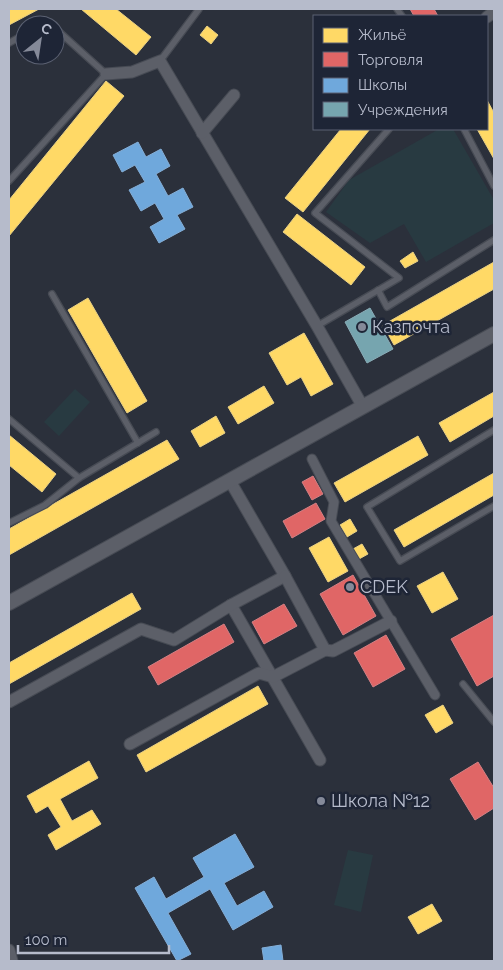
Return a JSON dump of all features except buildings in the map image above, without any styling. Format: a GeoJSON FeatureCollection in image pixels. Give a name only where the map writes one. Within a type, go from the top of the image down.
{"type":"FeatureCollection","features":[{"type":"Feature","properties":{"kind":"street"},"geometry":{"type":"LineString","coordinates":[[106,74],[132,72],[160,61],[363,407]]}},
{"type":"Feature","properties":{"kind":"street"},"geometry":{"type":"LineString","coordinates":[[202,133],[234,95]]}},
{"type":"Feature","properties":{"kind":"street"},"geometry":{"type":"LineString","coordinates":[[9,604],[494,334]]}},
{"type":"Feature","properties":{"kind":"street"},"geometry":{"type":"LineString","coordinates":[[312,459],[334,502],[331,521],[434,695]]}},
{"type":"Feature","properties":{"kind":"street"},"geometry":{"type":"LineString","coordinates":[[230,481],[325,650]]}},
{"type":"Feature","properties":{"kind":"street"},"geometry":{"type":"LineString","coordinates":[[9,702],[141,629],[174,640],[231,605],[284,576]]}},
{"type":"Feature","properties":{"kind":"street"},"geometry":{"type":"LineString","coordinates":[[231,605],[320,760]]}},
{"type":"Feature","properties":{"kind":"street"},"geometry":{"type":"LineString","coordinates":[[130,744],[260,673],[273,677],[325,650],[333,651],[391,621]]}},
{"type":"Feature","properties":{"kind":"street"},"geometry":{"type":"LineString","coordinates":[[9,950],[12,961]]}},
{"type":"Feature","properties":{"kind":"lane"},"geometry":{"type":"LineString","coordinates":[[160,61],[200,9]]}},
{"type":"Feature","properties":{"kind":"lane"},"geometry":{"type":"LineString","coordinates":[[9,181],[106,74],[65,37]]}},
{"type":"Feature","properties":{"kind":"lane"},"geometry":{"type":"LineString","coordinates":[[317,326],[398,278],[315,213],[388,130]]}},
{"type":"Feature","properties":{"kind":"lane"},"geometry":{"type":"LineString","coordinates":[[465,130],[494,186]]}},
{"type":"Feature","properties":{"kind":"lane"},"geometry":{"type":"LineString","coordinates":[[378,290],[387,307],[494,240]]}},
{"type":"Feature","properties":{"kind":"lane"},"geometry":{"type":"LineString","coordinates":[[52,294],[138,443]]}},
{"type":"Feature","properties":{"kind":"lane"},"geometry":{"type":"LineString","coordinates":[[9,419],[79,478]]}},
{"type":"Feature","properties":{"kind":"lane"},"geometry":{"type":"LineString","coordinates":[[494,430],[367,507],[400,561],[494,506]]}},
{"type":"Feature","properties":{"kind":"lane"},"geometry":{"type":"LineString","coordinates":[[9,523],[45,505],[79,478],[156,432]]}},
{"type":"Feature","properties":{"kind":"lane"},"geometry":{"type":"LineString","coordinates":[[463,684],[494,722]]}},
{"type":"Feature","properties":{"kind":"shaded area"},"geometry":{"type":"Polygon","coordinates":[[[437,130],[454,130],[494,200],[494,223],[426,262],[404,224],[370,243],[326,212],[349,180],[437,130]]]}},
{"type":"Feature","properties":{"kind":"shaded area"},"geometry":{"type":"Polygon","coordinates":[[[75,389],[90,402],[59,436],[44,422],[75,389]]]}},
{"type":"Feature","properties":{"kind":"shaded area"},"geometry":{"type":"Polygon","coordinates":[[[348,850],[373,855],[361,912],[334,905],[348,850]]]}},
{"type":"Feature","properties":{"kind":"place","name":"Казпочта"},"geometry":{"type":"Point","coordinates":[362,327]}},
{"type":"Feature","properties":{"kind":"place","name":"CDEK"},"geometry":{"type":"Point","coordinates":[350,587]}},
{"type":"Feature","properties":{"kind":"place","name":"Школа №12"},"geometry":{"type":"Point","coordinates":[321,801]}}]}
